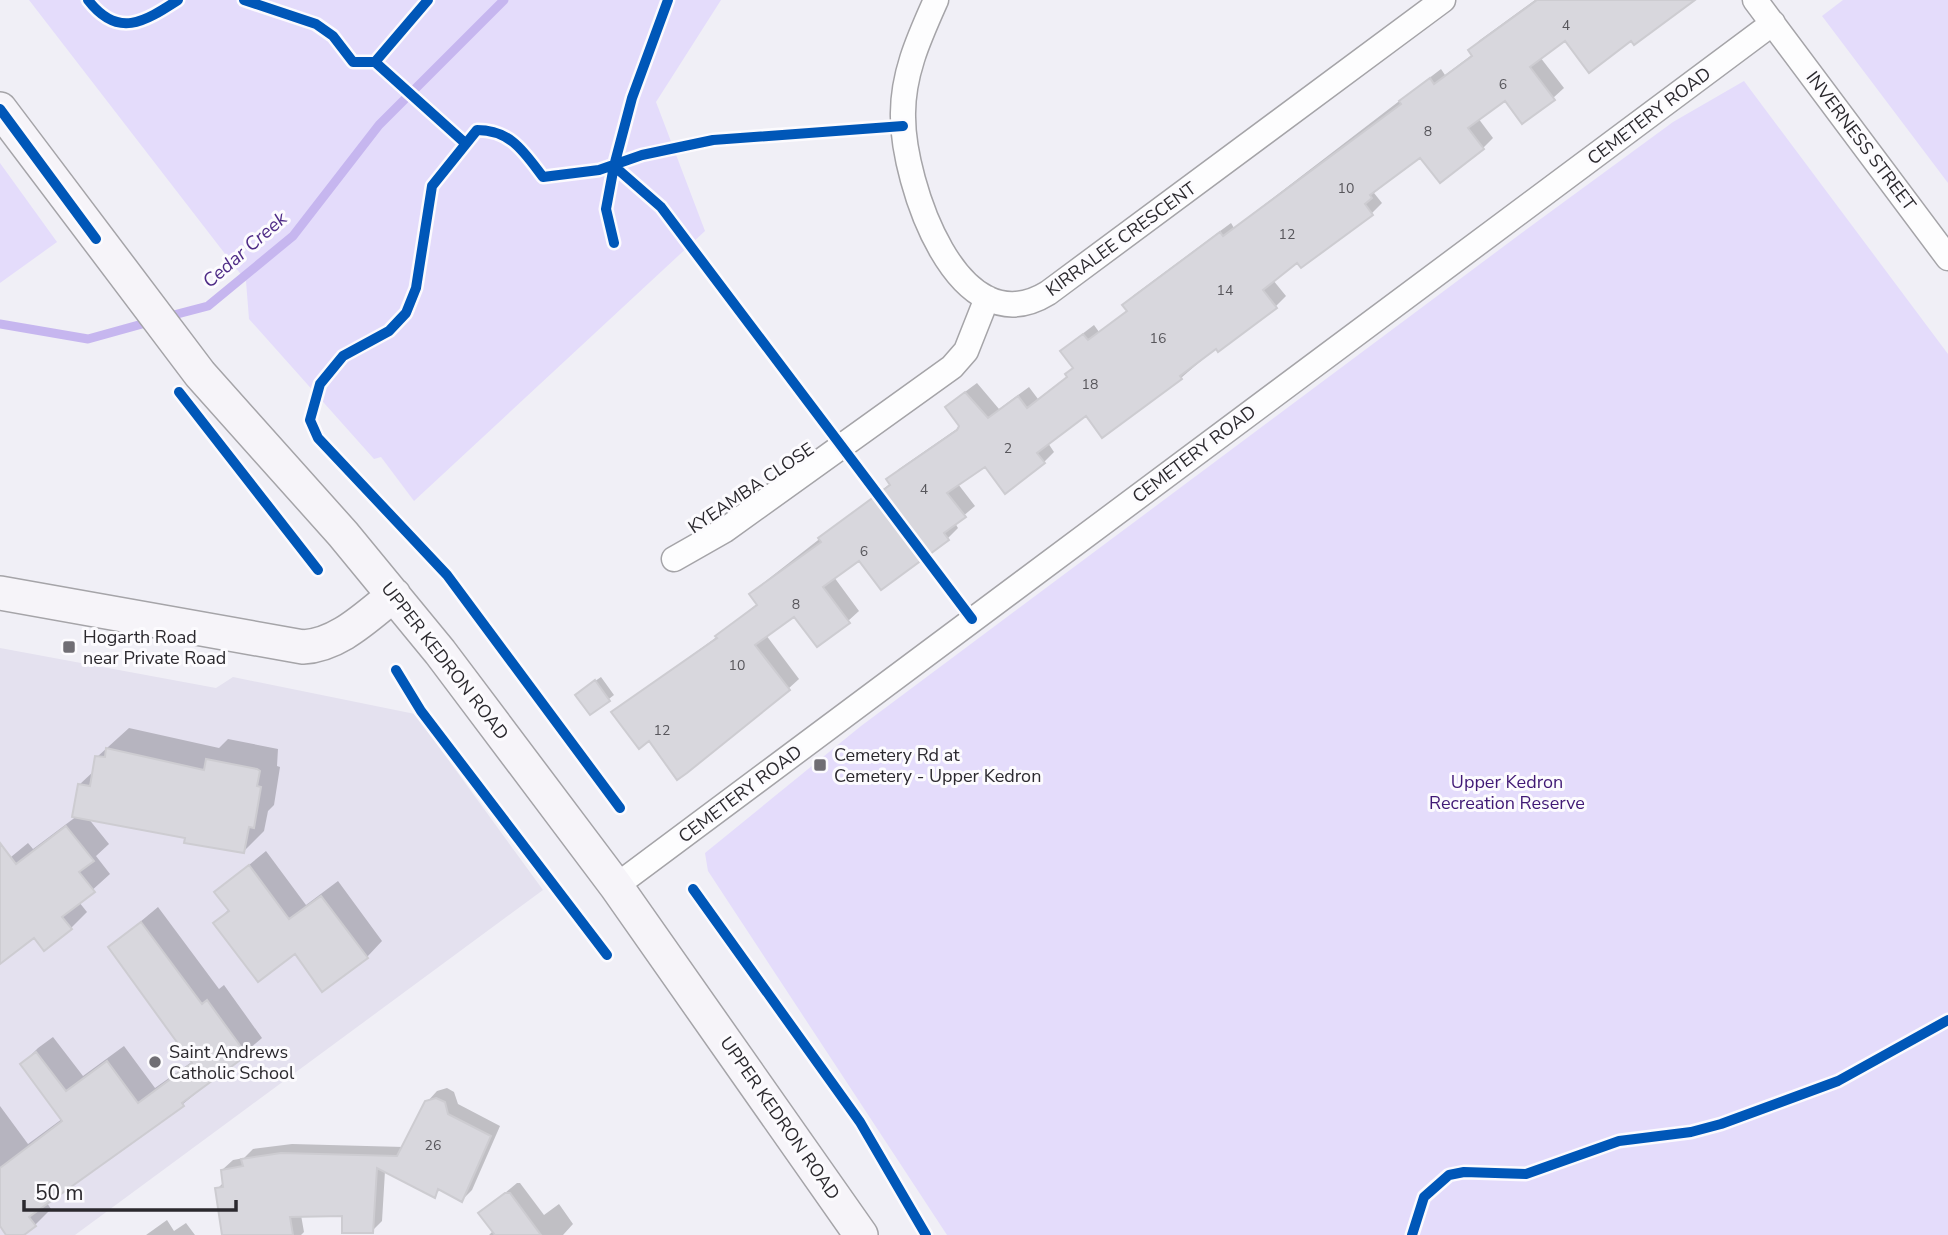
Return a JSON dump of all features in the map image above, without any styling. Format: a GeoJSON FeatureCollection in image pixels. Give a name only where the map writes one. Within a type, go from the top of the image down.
{"type":"FeatureCollection","features":[{"type":"Feature","properties":{"kind":"main road","name":"UPPER KEDRON ROAD"},"geometry":{"type":"LineString","coordinates":[[0,109],[200,373],[394,595],[616,886],[861,1235]]}},
{"type":"Feature","properties":{"kind":"main road"},"geometry":{"type":"LineString","coordinates":[[0,593],[303,647],[333,641],[394,595]]}},
{"type":"Feature","properties":{"kind":"street"},"geometry":{"type":"LineString","coordinates":[[936,0],[917,43],[905,82],[903,117],[906,157],[917,199],[942,249],[965,280],[987,298]]}},
{"type":"Feature","properties":{"kind":"street","name":"KIRRALEE CRESCENT"},"geometry":{"type":"LineString","coordinates":[[987,298],[1004,303],[1024,303],[1048,293],[1443,0]]}},
{"type":"Feature","properties":{"kind":"street","name":"INVERNESS STREET"},"geometry":{"type":"LineString","coordinates":[[1755,0],[1948,258]]}},
{"type":"Feature","properties":{"kind":"street","name":"CEMETERY ROAD"},"geometry":{"type":"LineString","coordinates":[[616,886],[1773,23]]}},
{"type":"Feature","properties":{"kind":"street","name":"KYEAMBA CLOSE"},"geometry":{"type":"LineString","coordinates":[[674,559],[725,530],[952,367],[966,351],[987,298]]}},
{"type":"Feature","properties":{"kind":"shaded area","name":"Saint Andrews Catholic School"},"geometry":{"type":"Polygon","coordinates":[[[0,648],[216,688],[233,677],[415,714],[543,890],[75,1235],[0,1235],[0,648]]]}},
{"type":"Feature","properties":{"kind":"green space"},"geometry":{"type":"Polygon","coordinates":[[[29,0],[721,0],[656,102],[705,231],[414,501],[381,457],[374,459],[249,319],[246,281],[29,0]]]}},
{"type":"Feature","properties":{"kind":"green space"},"geometry":{"type":"Polygon","coordinates":[[[1843,0],[1948,0],[1948,183],[1822,16],[1843,0]]]}},
{"type":"Feature","properties":{"kind":"green space","name":"Upper Kedron Recreation Reserve"},"geometry":{"type":"Polygon","coordinates":[[[1744,81],[1948,354],[1948,1235],[947,1235],[708,871],[705,853],[861,726],[1527,229],[1673,122],[1744,81]]]}},
{"type":"Feature","properties":{"kind":"green space"},"geometry":{"type":"Polygon","coordinates":[[[0,163],[57,242],[0,283],[0,163]]]}},
{"type":"Feature","properties":{"kind":"building"},"geometry":{"type":"Polygon","coordinates":[[[1537,0],[1695,0],[1634,45],[1631,41],[1589,73],[1565,41],[1530,67],[1555,100],[1522,124],[1505,101],[1468,128],[1484,149],[1440,183],[1420,158],[1370,195],[1372,198],[1365,204],[1373,215],[1301,268],[1297,263],[1263,290],[1277,308],[1218,352],[1216,349],[1180,376],[1182,379],[1102,438],[1086,416],[1037,453],[1045,463],[1005,494],[985,467],[947,493],[966,517],[944,533],[949,540],[881,590],[859,561],[823,587],[850,623],[817,647],[794,617],[755,645],[790,690],[687,773],[677,780],[649,741],[639,749],[611,712],[717,638],[715,636],[757,605],[749,594],[821,542],[818,538],[890,485],[886,479],[957,430],[959,426],[945,407],[965,392],[988,418],[1018,396],[1027,408],[1067,377],[1065,374],[1073,368],[1060,351],[1083,334],[1088,340],[1127,311],[1122,305],[1220,232],[1223,236],[1401,104],[1399,101],[1430,78],[1434,84],[1472,56],[1468,50],[1537,0]]]}},
{"type":"Feature","properties":{"kind":"building"},"geometry":{"type":"Polygon","coordinates":[[[595,680],[610,701],[590,715],[575,695],[595,680]]]}},
{"type":"Feature","properties":{"kind":"building"},"geometry":{"type":"Polygon","coordinates":[[[106,748],[204,770],[206,759],[260,771],[257,786],[261,787],[254,828],[249,827],[244,853],[184,843],[185,838],[72,817],[78,784],[90,786],[95,756],[105,757],[106,748]]]}},
{"type":"Feature","properties":{"kind":"building"},"geometry":{"type":"Polygon","coordinates":[[[66,826],[94,861],[79,872],[95,892],[62,917],[72,929],[44,951],[34,938],[0,964],[0,843],[16,864],[66,826]]]}},
{"type":"Feature","properties":{"kind":"building"},"geometry":{"type":"Polygon","coordinates":[[[249,865],[289,919],[321,896],[368,958],[322,992],[295,954],[258,982],[213,923],[229,911],[214,892],[249,865]]]}},
{"type":"Feature","properties":{"kind":"building"},"geometry":{"type":"Polygon","coordinates":[[[141,922],[202,1004],[207,1000],[247,1055],[182,1103],[184,1106],[29,1217],[36,1226],[24,1235],[6,1235],[0,1226],[0,1168],[62,1121],[20,1064],[36,1052],[66,1091],[107,1061],[138,1103],[192,1063],[108,947],[141,922]]]}},
{"type":"Feature","properties":{"kind":"building"},"geometry":{"type":"Polygon","coordinates":[[[436,1098],[445,1102],[448,1114],[491,1136],[462,1202],[438,1189],[435,1198],[377,1168],[373,1233],[342,1233],[342,1216],[290,1217],[293,1235],[222,1235],[215,1188],[223,1187],[221,1170],[243,1166],[241,1159],[281,1153],[397,1156],[425,1101],[436,1098]]]}},
{"type":"Feature","properties":{"kind":"building"},"geometry":{"type":"Polygon","coordinates":[[[505,1193],[510,1193],[541,1235],[495,1235],[478,1213],[505,1193]]]}},
{"type":"Feature","properties":{"kind":"waterway","name":"Cedar Creek"},"geometry":{"type":"LineString","coordinates":[[166,317],[208,306],[293,236],[379,125],[504,0]]}},
{"type":"Feature","properties":{"kind":"waterway","name":"Cedar Creek"},"geometry":{"type":"LineString","coordinates":[[0,324],[88,339],[153,321]]}},
{"type":"Feature","properties":{"kind":"cycle path"},"geometry":{"type":"LineString","coordinates":[[88,0],[110,20],[121,23],[142,20],[178,0]]}},
{"type":"Feature","properties":{"kind":"cycle path"},"geometry":{"type":"LineString","coordinates":[[244,0],[316,24],[333,36],[353,62],[375,62]]}},
{"type":"Feature","properties":{"kind":"cycle path"},"geometry":{"type":"LineString","coordinates":[[428,0],[375,62],[465,143]]}},
{"type":"Feature","properties":{"kind":"cycle path"},"geometry":{"type":"LineString","coordinates":[[614,243],[606,209],[614,166],[632,98],[668,0]]}},
{"type":"Feature","properties":{"kind":"cycle path"},"geometry":{"type":"LineString","coordinates":[[0,109],[96,239]]}},
{"type":"Feature","properties":{"kind":"cycle path"},"geometry":{"type":"LineString","coordinates":[[620,808],[447,575],[318,438],[310,420],[320,384],[343,356],[389,331],[406,313],[416,288],[432,186],[477,130],[508,138],[523,151],[543,177],[599,170],[642,155],[713,140],[903,126]]}},
{"type":"Feature","properties":{"kind":"cycle path"},"geometry":{"type":"LineString","coordinates":[[614,166],[661,207],[972,619]]}},
{"type":"Feature","properties":{"kind":"cycle path"},"geometry":{"type":"LineString","coordinates":[[179,392],[318,570]]}},
{"type":"Feature","properties":{"kind":"cycle path"},"geometry":{"type":"LineString","coordinates":[[396,670],[421,711],[607,955]]}},
{"type":"Feature","properties":{"kind":"cycle path"},"geometry":{"type":"LineString","coordinates":[[693,889],[860,1122],[926,1235]]}},
{"type":"Feature","properties":{"kind":"cycle path"},"geometry":{"type":"LineString","coordinates":[[1412,1235],[1424,1197],[1449,1175],[1464,1172],[1526,1174],[1619,1141],[1691,1132],[1721,1124],[1838,1081],[1948,1020]]}},
{"type":"Feature","properties":{"kind":"place","name":"Hogarth Road near Private Road"},"geometry":{"type":"Point","coordinates":[69,647]}},
{"type":"Feature","properties":{"kind":"place","name":"Cemetery Rd at Cemetery - Upper Kedron"},"geometry":{"type":"Point","coordinates":[820,765]}},
{"type":"Feature","properties":{"kind":"place","name":"Saint Andrews Catholic School"},"geometry":{"type":"Point","coordinates":[155,1062]}}]}
